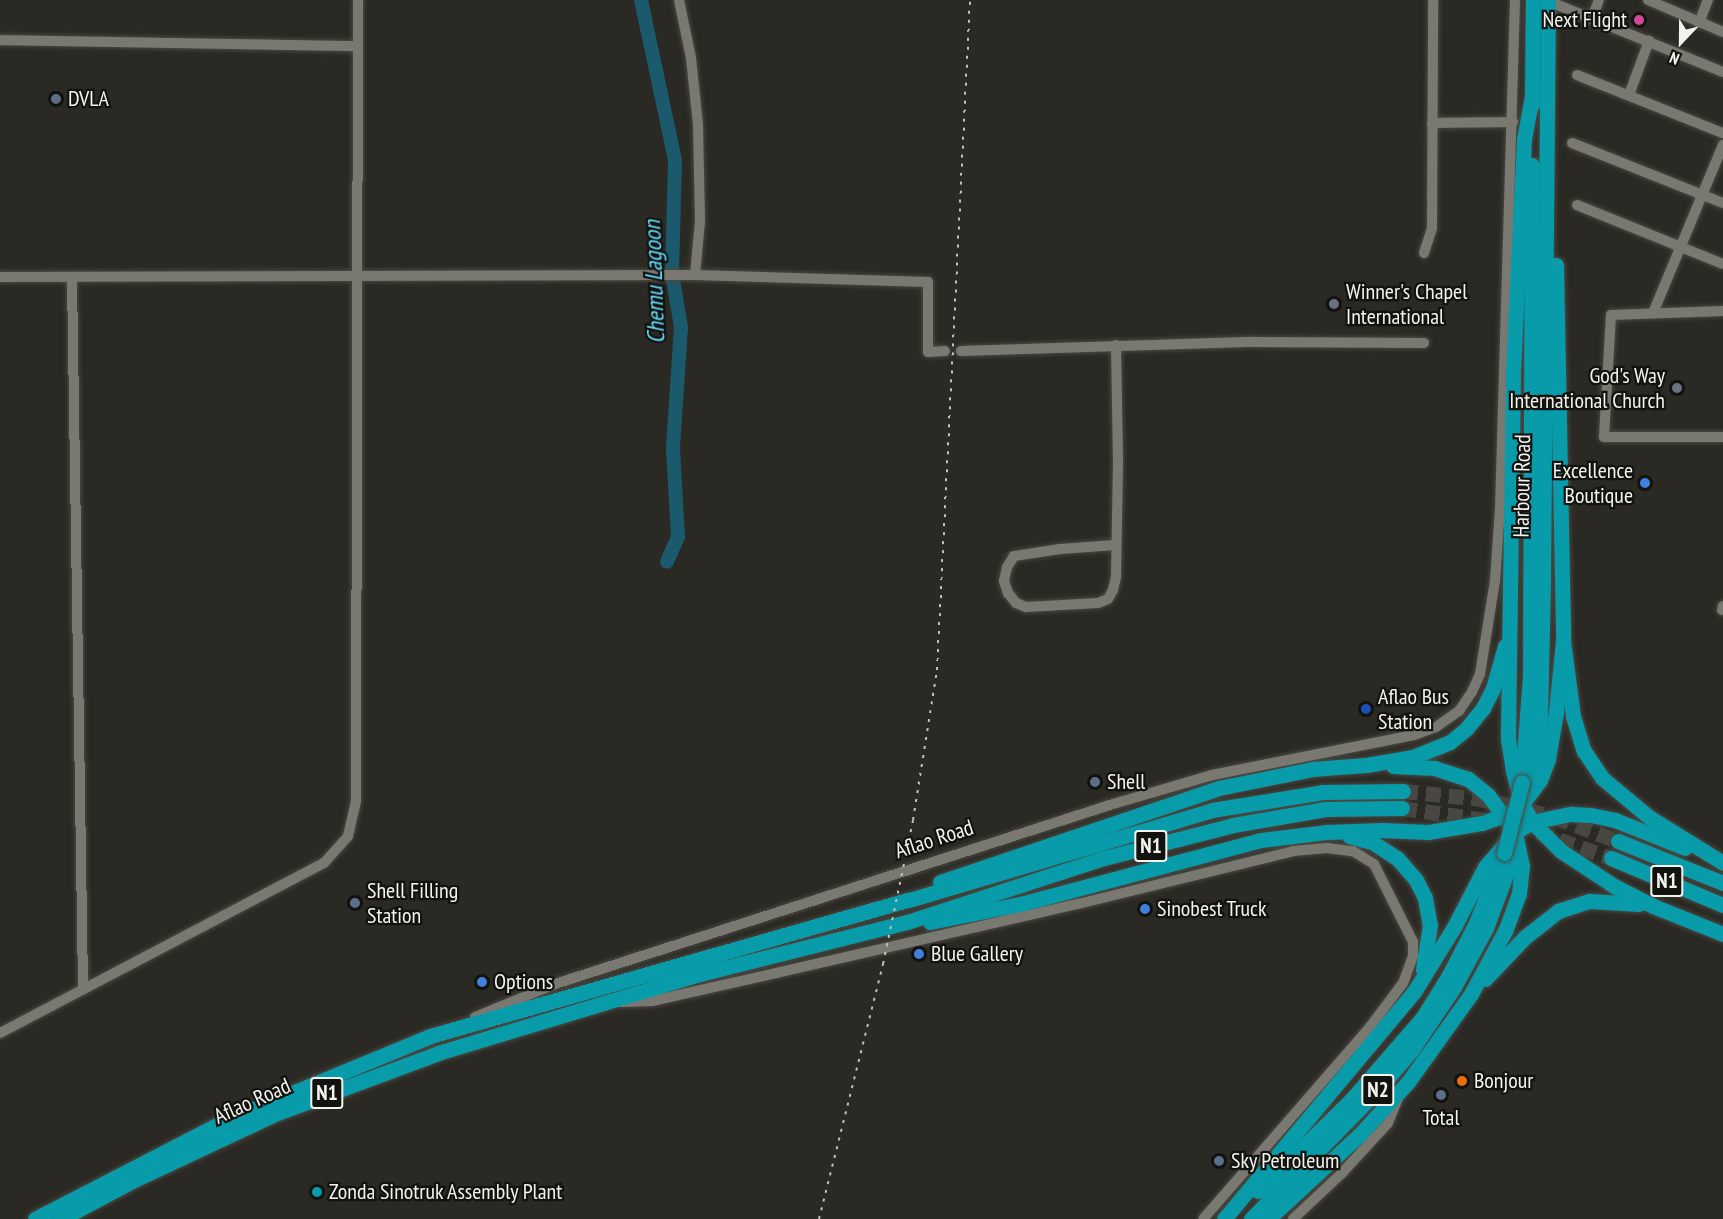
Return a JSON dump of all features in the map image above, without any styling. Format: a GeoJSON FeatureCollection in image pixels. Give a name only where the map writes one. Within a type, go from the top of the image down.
{"type":"FeatureCollection","features":[{"type":"Feature","properties":{"kind":"highway","name":"Harbour Road"},"geometry":{"type":"LineString","coordinates":[[1480,926],[1513,823],[1526,747],[1531,626],[1532,96],[1543,0]]}},
{"type":"Feature","properties":{"kind":"highway","name":"Harbour Road"},"geometry":{"type":"LineString","coordinates":[[1480,926],[1515,852],[1537,754],[1544,579],[1546,353],[1547,197],[1543,0]]}},
{"type":"Feature","properties":{"kind":"highway"},"geometry":{"type":"LineString","coordinates":[[1532,96],[1524,140],[1515,312],[1508,739],[1512,771],[1522,804],[1532,822],[1561,851],[1614,886],[1653,906],[1723,933]]}},
{"type":"Feature","properties":{"kind":"highway"},"geometry":{"type":"LineString","coordinates":[[1547,197],[1556,251],[1563,641],[1573,716],[1584,751],[1602,778],[1649,817],[1723,863]]}},
{"type":"Feature","properties":{"kind":"highway"},"geometry":{"type":"LineString","coordinates":[[909,900],[935,884],[969,870],[1219,788],[1312,769],[1366,765],[1413,757],[1450,742],[1466,729],[1483,708],[1493,688],[1511,623]]}},
{"type":"Feature","properties":{"kind":"highway"},"geometry":{"type":"LineString","coordinates":[[907,922],[946,920],[1024,903],[1261,840],[1326,832],[1382,830],[1428,832],[1482,823],[1505,815],[1522,804],[1539,780],[1548,759],[1553,741],[1563,641]]}},
{"type":"Feature","properties":{"kind":"highway"},"geometry":{"type":"LineString","coordinates":[[1268,1219],[1360,1134],[1401,1091],[1471,994],[1506,929],[1519,894],[1522,866],[1515,832],[1505,815],[1488,795],[1468,779],[1435,768],[1366,765]]}},
{"type":"Feature","properties":{"kind":"highway","name":"Aflao Road"},"geometry":{"type":"LineString","coordinates":[[35,1219],[229,1119],[430,1036],[909,900],[1212,810],[1323,792],[1403,791]]}},
{"type":"Feature","properties":{"kind":"highway","name":"Aflao Road"},"geometry":{"type":"LineString","coordinates":[[61,1219],[134,1180],[309,1100],[438,1053],[712,971],[907,922],[1104,858],[1233,825],[1326,809],[1402,808]]}},
{"type":"Feature","properties":{"kind":"highway"},"geometry":{"type":"LineString","coordinates":[[1226,1219],[1414,992],[1454,927],[1485,867],[1515,832],[1532,822],[1571,814],[1591,815],[1615,820],[1723,863]]}},
{"type":"Feature","properties":{"kind":"highway"},"geometry":{"type":"LineString","coordinates":[[1326,832],[1372,843],[1397,858],[1416,880],[1425,898],[1430,925],[1425,962],[1414,992]]}},
{"type":"Feature","properties":{"kind":"highway","name":"N1"},"geometry":{"type":"LineString","coordinates":[[1618,841],[1723,883]]}},
{"type":"Feature","properties":{"kind":"highway","name":"N1"},"geometry":{"type":"LineString","coordinates":[[1611,858],[1723,905]]}},
{"type":"Feature","properties":{"kind":"highway"},"geometry":{"type":"LineString","coordinates":[[1471,994],[1525,937],[1558,911],[1589,901],[1616,901],[1653,906]]}},
{"type":"Feature","properties":{"kind":"highway","name":"N2"},"geometry":{"type":"LineString","coordinates":[[1251,1219],[1285,1174],[1423,1017],[1480,926]]}},
{"type":"Feature","properties":{"kind":"highway","name":"N2"},"geometry":{"type":"LineString","coordinates":[[1226,1219],[1285,1174]]}},
{"type":"Feature","properties":{"kind":"street"},"geometry":{"type":"LineString","coordinates":[[0,1033],[324,863],[348,836],[356,801],[358,0]]}},
{"type":"Feature","properties":{"kind":"street"},"geometry":{"type":"LineString","coordinates":[[679,0],[691,58],[698,125],[700,221],[695,275]]}},
{"type":"Feature","properties":{"kind":"street"},"geometry":{"type":"LineString","coordinates":[[1424,253],[1432,228],[1433,0]]}},
{"type":"Feature","properties":{"kind":"street","name":"Harbour Road"},"geometry":{"type":"LineString","coordinates":[[1459,711],[1472,692],[1480,674],[1495,580],[1500,509],[1515,0]]}},
{"type":"Feature","properties":{"kind":"street"},"geometry":{"type":"LineString","coordinates":[[1543,0],[1723,72]]}},
{"type":"Feature","properties":{"kind":"street"},"geometry":{"type":"LineString","coordinates":[[1592,18],[1599,0]]}},
{"type":"Feature","properties":{"kind":"street"},"geometry":{"type":"LineString","coordinates":[[1648,0],[1723,32]]}},
{"type":"Feature","properties":{"kind":"street"},"geometry":{"type":"LineString","coordinates":[[1699,23],[1708,0]]}},
{"type":"Feature","properties":{"kind":"street"},"geometry":{"type":"LineString","coordinates":[[0,40],[358,46]]}},
{"type":"Feature","properties":{"kind":"street"},"geometry":{"type":"LineString","coordinates":[[1629,96],[1649,41]]}},
{"type":"Feature","properties":{"kind":"street"},"geometry":{"type":"LineString","coordinates":[[1577,75],[1723,133]]}},
{"type":"Feature","properties":{"kind":"street"},"geometry":{"type":"LineString","coordinates":[[1432,123],[1513,122]]}},
{"type":"Feature","properties":{"kind":"street"},"geometry":{"type":"LineString","coordinates":[[1572,143],[1723,203]]}},
{"type":"Feature","properties":{"kind":"street"},"geometry":{"type":"LineString","coordinates":[[1653,313],[1723,145]]}},
{"type":"Feature","properties":{"kind":"street"},"geometry":{"type":"LineString","coordinates":[[1577,205],[1723,264]]}},
{"type":"Feature","properties":{"kind":"street"},"geometry":{"type":"LineString","coordinates":[[0,277],[359,278],[695,275],[928,282],[928,352],[945,351]]}},
{"type":"Feature","properties":{"kind":"street"},"geometry":{"type":"LineString","coordinates":[[72,278],[83,988]]}},
{"type":"Feature","properties":{"kind":"street"},"geometry":{"type":"LineString","coordinates":[[1723,311],[1611,315],[1604,437],[1723,437]]}},
{"type":"Feature","properties":{"kind":"street"},"geometry":{"type":"LineString","coordinates":[[961,351],[1029,351],[1116,345],[1424,343]]}},
{"type":"Feature","properties":{"kind":"street"},"geometry":{"type":"LineString","coordinates":[[1115,545],[1059,549],[1014,556],[1007,567],[1004,581],[1008,593],[1016,603],[1026,607],[1098,603],[1108,599],[1116,578],[1118,460],[1116,345]]}},
{"type":"Feature","properties":{"kind":"street","name":"Aflao Road"},"geometry":{"type":"LineString","coordinates":[[430,1036],[555,984],[1113,804],[1212,775],[1414,735],[1436,727],[1459,711]]}},
{"type":"Feature","properties":{"kind":"street","name":"Aflao Road"},"geometry":{"type":"LineString","coordinates":[[606,1003],[663,998],[1078,904],[1282,853],[1327,848],[1353,851],[1374,864],[1413,942],[1413,956],[1403,983],[1370,1027],[1203,1219]]}},
{"type":"Feature","properties":{"kind":"street"},"geometry":{"type":"LineString","coordinates":[[1293,1219],[1341,1174],[1388,1124],[1401,1091]]}},
{"type":"Feature","properties":{"kind":"waterway","name":"Chemu Lagoon"},"geometry":{"type":"LineString","coordinates":[[641,0],[675,160],[672,274],[681,327],[673,449],[678,537],[667,562]]}},
{"type":"Feature","properties":{"kind":"tunnel"},"geometry":{"type":"LineString","coordinates":[[1403,791],[1474,798],[1506,804],[1555,817],[1618,841]]}},
{"type":"Feature","properties":{"kind":"tunnel"},"geometry":{"type":"LineString","coordinates":[[1402,808],[1492,821]]}},
{"type":"Feature","properties":{"kind":"tunnel"},"geometry":{"type":"LineString","coordinates":[[1538,832],[1611,858]]}},
{"type":"Feature","properties":{"kind":"railway"},"geometry":{"type":"LineString","coordinates":[[819,1219],[883,964],[913,820],[937,670],[970,0]]}},
{"type":"Feature","properties":{"kind":"place","name":"Next Flight"},"geometry":{"type":"Point","coordinates":[1639,20]}},
{"type":"Feature","properties":{"kind":"place","name":"DVLA"},"geometry":{"type":"Point","coordinates":[56,99]}},
{"type":"Feature","properties":{"kind":"place","name":"Winner's Chapel International"},"geometry":{"type":"Point","coordinates":[1334,304]}},
{"type":"Feature","properties":{"kind":"place","name":"God's Way International Church"},"geometry":{"type":"Point","coordinates":[1677,388]}},
{"type":"Feature","properties":{"kind":"place","name":"Excellence Boutique"},"geometry":{"type":"Point","coordinates":[1645,483]}},
{"type":"Feature","properties":{"kind":"place","name":"Aflao Bus Station"},"geometry":{"type":"Point","coordinates":[1366,709]}},
{"type":"Feature","properties":{"kind":"place","name":"Shell"},"geometry":{"type":"Point","coordinates":[1095,782]}},
{"type":"Feature","properties":{"kind":"place","name":"Shell Filling Station"},"geometry":{"type":"Point","coordinates":[355,903]}},
{"type":"Feature","properties":{"kind":"place","name":"Sinobest Truck"},"geometry":{"type":"Point","coordinates":[1145,909]}},
{"type":"Feature","properties":{"kind":"place","name":"Blue Gallery"},"geometry":{"type":"Point","coordinates":[919,954]}},
{"type":"Feature","properties":{"kind":"place","name":"Options"},"geometry":{"type":"Point","coordinates":[482,982]}},
{"type":"Feature","properties":{"kind":"place","name":"Bonjour"},"geometry":{"type":"Point","coordinates":[1462,1081]}},
{"type":"Feature","properties":{"kind":"place","name":"Total"},"geometry":{"type":"Point","coordinates":[1441,1095]}},
{"type":"Feature","properties":{"kind":"place","name":"Sky Petroleum"},"geometry":{"type":"Point","coordinates":[1219,1161]}},
{"type":"Feature","properties":{"kind":"place","name":"Zonda Sinotruk Assembly Plant"},"geometry":{"type":"Point","coordinates":[317,1192]}}]}
